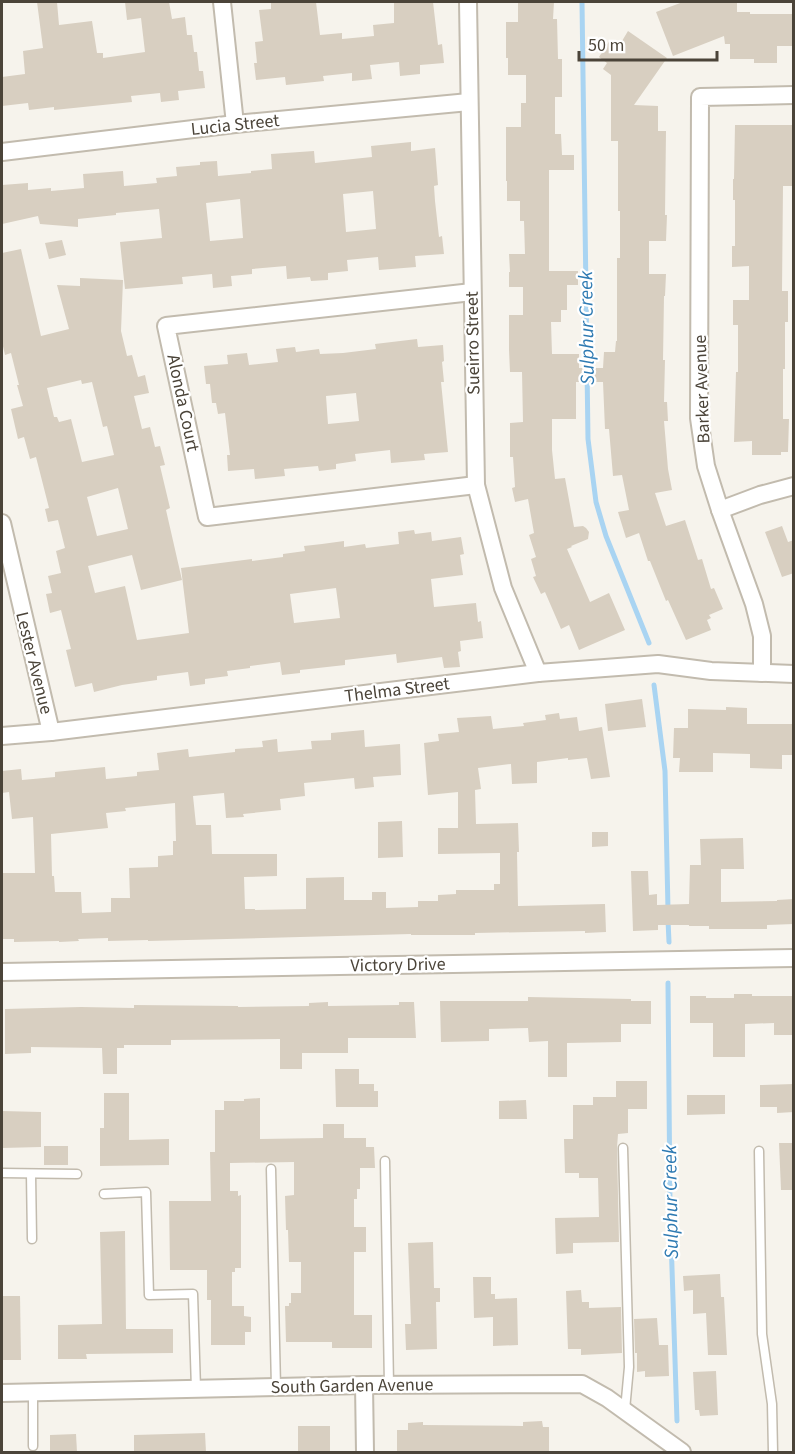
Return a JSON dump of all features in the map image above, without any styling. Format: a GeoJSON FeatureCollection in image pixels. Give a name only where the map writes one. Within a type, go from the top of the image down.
{"type":"FeatureCollection","features":[{"type":"Feature","properties":{"kind":"street"},"geometry":{"type":"LineString","coordinates":[[222,2],[235,124]]}},
{"type":"Feature","properties":{"kind":"street","name":"Sueirro Street"},"geometry":{"type":"LineString","coordinates":[[468,2],[476,485],[503,588],[538,673]]}},
{"type":"Feature","properties":{"kind":"street","name":"Barker Avenue"},"geometry":{"type":"LineString","coordinates":[[762,673],[762,636],[754,604],[706,466],[699,418],[700,96],[794,95]]}},
{"type":"Feature","properties":{"kind":"street","name":"Lucia Street"},"geometry":{"type":"LineString","coordinates":[[2,152],[235,124],[469,102]]}},
{"type":"Feature","properties":{"kind":"street","name":"Alonda Court"},"geometry":{"type":"LineString","coordinates":[[472,292],[166,326],[207,517],[476,485]]}},
{"type":"Feature","properties":{"kind":"street"},"geometry":{"type":"LineString","coordinates":[[720,510],[760,495],[794,486]]}},
{"type":"Feature","properties":{"kind":"street","name":"Lester Avenue"},"geometry":{"type":"LineString","coordinates":[[2,523],[51,732]]}},
{"type":"Feature","properties":{"kind":"street","name":"Thelma Street"},"geometry":{"type":"LineString","coordinates":[[2,736],[538,673],[658,664],[711,671],[794,674]]}},
{"type":"Feature","properties":{"kind":"street","name":"Victory Drive"},"geometry":{"type":"LineString","coordinates":[[2,972],[794,958]]}},
{"type":"Feature","properties":{"kind":"street","name":"South Garden Avenue"},"geometry":{"type":"LineString","coordinates":[[2,1393],[364,1385],[582,1384],[607,1398],[682,1452]]}},
{"type":"Feature","properties":{"kind":"street"},"geometry":{"type":"LineString","coordinates":[[364,1385],[365,1452]]}},
{"type":"Feature","properties":{"kind":"lane"},"geometry":{"type":"LineString","coordinates":[[623,1148],[629,1367],[625,1411]]}},
{"type":"Feature","properties":{"kind":"lane"},"geometry":{"type":"LineString","coordinates":[[759,1151],[762,1334],[772,1404],[773,1452]]}},
{"type":"Feature","properties":{"kind":"lane"},"geometry":{"type":"LineString","coordinates":[[385,1161],[389,1385]]}},
{"type":"Feature","properties":{"kind":"lane"},"geometry":{"type":"LineString","coordinates":[[271,1169],[276,1387]]}},
{"type":"Feature","properties":{"kind":"lane"},"geometry":{"type":"LineString","coordinates":[[2,1173],[77,1174]]}},
{"type":"Feature","properties":{"kind":"lane"},"geometry":{"type":"LineString","coordinates":[[31,1174],[32,1239]]}},
{"type":"Feature","properties":{"kind":"lane"},"geometry":{"type":"LineString","coordinates":[[104,1194],[146,1192],[149,1295],[193,1294],[196,1389]]}},
{"type":"Feature","properties":{"kind":"lane"},"geometry":{"type":"LineString","coordinates":[[33,1393],[33,1446]]}},
{"type":"Feature","properties":{"kind":"building"},"geometry":{"type":"Polygon","coordinates":[[[37,2],[57,2],[59,25],[92,21],[97,53],[103,53],[103,58],[145,52],[141,18],[127,20],[125,2],[169,2],[172,19],[185,17],[187,35],[192,35],[199,71],[203,71],[205,88],[178,91],[179,100],[161,102],[160,93],[131,96],[132,102],[54,110],[54,107],[29,110],[28,103],[2,106],[2,77],[25,74],[23,51],[43,48],[37,2]]]}},
{"type":"Feature","properties":{"kind":"building"},"geometry":{"type":"Polygon","coordinates":[[[271,2],[316,2],[320,35],[342,33],[342,39],[374,36],[373,25],[394,23],[394,2],[433,2],[438,45],[442,44],[444,63],[420,65],[420,74],[400,76],[399,62],[370,65],[372,79],[352,81],[352,73],[323,76],[324,81],[286,85],[285,77],[256,80],[255,42],[263,41],[259,10],[271,9],[271,2]]]}},
{"type":"Feature","properties":{"kind":"building"},"geometry":{"type":"Polygon","coordinates":[[[518,2],[554,2],[553,19],[557,19],[558,59],[562,59],[562,97],[555,97],[555,134],[561,134],[562,155],[574,155],[574,170],[549,170],[549,271],[578,271],[578,285],[567,285],[567,310],[561,310],[561,322],[551,322],[552,354],[579,354],[579,368],[603,368],[604,352],[615,352],[617,341],[617,258],[620,258],[618,141],[611,141],[611,75],[603,69],[607,63],[599,57],[610,40],[619,46],[628,31],[667,58],[634,105],[658,106],[658,131],[666,131],[666,241],[649,241],[649,274],[666,274],[663,360],[665,360],[664,402],[667,402],[668,421],[664,421],[672,490],[655,493],[666,526],[685,520],[698,560],[702,559],[711,589],[714,588],[723,609],[709,615],[711,618],[707,620],[711,630],[686,640],[668,600],[666,601],[650,561],[648,561],[639,533],[626,538],[618,512],[629,510],[622,475],[613,476],[609,429],[605,429],[603,382],[576,382],[576,419],[552,419],[552,450],[555,479],[565,478],[574,527],[583,526],[589,532],[588,539],[567,549],[590,602],[609,593],[625,630],[579,650],[569,625],[561,629],[545,592],[541,594],[533,577],[536,576],[531,559],[536,557],[529,535],[534,533],[528,499],[515,502],[512,488],[515,487],[513,457],[510,457],[510,423],[523,422],[522,372],[510,372],[509,315],[523,315],[523,287],[509,287],[509,254],[525,254],[524,221],[520,221],[520,201],[507,201],[506,181],[506,127],[521,127],[521,103],[526,103],[526,75],[508,75],[508,58],[506,58],[506,22],[518,22],[518,2]]]}},
{"type":"Feature","properties":{"kind":"building"},"geometry":{"type":"Polygon","coordinates":[[[683,2],[737,2],[737,12],[792,14],[792,46],[777,46],[777,63],[754,63],[754,59],[730,59],[730,44],[725,44],[724,36],[673,56],[656,12],[683,2]]]}},
{"type":"Feature","properties":{"kind":"building"},"geometry":{"type":"Polygon","coordinates":[[[735,125],[794,125],[794,186],[783,186],[782,291],[788,291],[788,322],[785,322],[783,419],[789,419],[788,452],[781,452],[781,455],[752,455],[752,441],[734,442],[738,325],[733,325],[733,300],[749,300],[749,266],[732,267],[732,246],[735,246],[733,179],[735,125]]]}},
{"type":"Feature","properties":{"kind":"building"},"geometry":{"type":"Polygon","coordinates":[[[411,142],[411,151],[435,148],[438,185],[434,186],[435,201],[439,237],[442,236],[444,254],[415,256],[416,267],[379,270],[378,257],[347,260],[348,271],[328,273],[328,280],[311,281],[310,277],[287,279],[286,266],[252,269],[252,274],[231,276],[232,286],[213,288],[212,274],[182,277],[183,284],[125,289],[120,242],[162,238],[159,209],[78,219],[78,227],[40,224],[38,216],[2,224],[2,185],[28,183],[28,190],[51,188],[51,191],[84,188],[83,174],[123,171],[124,186],[157,183],[156,178],[177,176],[176,167],[200,165],[200,162],[217,161],[218,176],[251,173],[251,171],[272,169],[271,154],[314,151],[315,163],[372,157],[371,146],[411,142]],[[373,191],[343,194],[346,232],[376,229],[373,191]],[[240,199],[206,203],[210,241],[243,238],[240,199]]]}},
{"type":"Feature","properties":{"kind":"building"},"geometry":{"type":"Polygon","coordinates":[[[62,240],[66,255],[49,259],[45,243],[62,240]]]}},
{"type":"Feature","properties":{"kind":"building"},"geometry":{"type":"Polygon","coordinates":[[[21,249],[41,336],[69,329],[57,285],[80,286],[80,278],[123,280],[121,331],[127,356],[132,355],[138,377],[145,375],[149,393],[134,396],[142,429],[150,427],[155,447],[160,446],[165,465],[160,466],[170,508],[166,510],[182,580],[141,590],[132,555],[88,566],[95,593],[125,586],[137,640],[189,633],[181,568],[283,557],[283,554],[305,551],[304,546],[344,541],[344,547],[365,544],[366,548],[399,544],[398,532],[414,530],[415,534],[431,532],[432,541],[461,537],[464,554],[460,555],[463,575],[431,579],[434,607],[476,603],[483,638],[460,641],[461,651],[458,652],[460,667],[444,668],[442,657],[397,663],[396,654],[345,660],[345,665],[300,670],[300,673],[282,675],[280,662],[250,666],[250,668],[227,671],[228,676],[205,679],[205,684],[190,686],[188,672],[157,676],[157,680],[94,692],[92,683],[75,687],[66,650],[71,649],[61,610],[50,613],[46,594],[52,593],[48,576],[61,573],[56,551],[65,548],[58,520],[48,522],[45,509],[49,508],[36,457],[30,459],[24,437],[18,439],[11,409],[23,406],[11,353],[5,355],[2,342],[2,253],[21,249]],[[81,380],[47,388],[54,417],[57,417],[59,422],[71,419],[82,462],[114,455],[107,426],[103,427],[92,382],[82,384],[81,380]],[[118,488],[87,497],[97,536],[128,529],[118,488]],[[336,588],[290,594],[294,623],[340,618],[336,588]]]}},
{"type":"Feature","properties":{"kind":"building"},"geometry":{"type":"Polygon","coordinates":[[[417,339],[418,347],[443,345],[444,382],[441,382],[448,452],[424,454],[425,460],[391,463],[390,450],[355,454],[356,461],[336,464],[336,469],[319,471],[318,466],[284,469],[285,476],[255,479],[254,469],[228,471],[227,455],[230,455],[225,413],[218,414],[216,403],[212,403],[210,384],[206,384],[204,366],[228,364],[227,355],[247,353],[249,365],[278,362],[276,349],[295,347],[296,352],[319,349],[320,354],[343,353],[376,349],[375,344],[417,339]],[[356,393],[326,396],[328,424],[359,421],[356,393]]]}},
{"type":"Feature","properties":{"kind":"building"},"geometry":{"type":"Polygon","coordinates":[[[782,526],[788,542],[794,540],[794,573],[782,577],[765,532],[782,526]]]}},
{"type":"Feature","properties":{"kind":"building"},"geometry":{"type":"Polygon","coordinates":[[[642,699],[646,727],[608,731],[605,704],[642,699]]]}},
{"type":"Feature","properties":{"kind":"building"},"geometry":{"type":"Polygon","coordinates":[[[726,707],[747,708],[747,724],[794,724],[794,755],[782,755],[782,769],[750,768],[750,754],[713,753],[713,772],[679,772],[680,758],[673,758],[674,728],[688,728],[688,709],[726,710],[726,707]]]}},
{"type":"Feature","properties":{"kind":"building"},"geometry":{"type":"Polygon","coordinates":[[[559,713],[560,719],[577,717],[579,731],[602,727],[610,777],[591,779],[587,758],[537,762],[537,783],[512,784],[511,764],[478,768],[481,789],[475,790],[476,824],[518,823],[518,906],[605,904],[606,932],[411,934],[148,941],[108,941],[108,938],[59,942],[14,942],[14,939],[2,939],[2,873],[35,873],[33,817],[12,819],[9,792],[2,793],[2,771],[21,769],[22,780],[55,777],[55,772],[105,767],[106,779],[137,776],[137,772],[159,770],[157,753],[188,749],[189,757],[235,752],[235,749],[263,747],[262,741],[277,739],[278,752],[312,749],[311,741],[331,740],[331,733],[364,730],[365,747],[400,744],[401,775],[373,777],[374,787],[355,789],[354,778],[304,783],[305,796],[280,799],[281,810],[243,814],[244,817],[226,818],[224,793],[193,796],[196,825],[211,825],[212,854],[277,854],[277,876],[244,877],[245,909],[306,909],[306,878],[344,877],[344,900],[372,900],[372,892],[386,892],[386,908],[418,907],[418,901],[438,901],[438,895],[456,894],[456,890],[494,890],[494,884],[500,884],[500,853],[438,854],[438,828],[458,828],[458,792],[428,795],[424,743],[439,741],[438,734],[459,732],[457,718],[491,716],[493,729],[524,726],[523,723],[546,720],[545,715],[559,713]],[[175,803],[125,808],[126,811],[106,813],[108,828],[51,834],[52,876],[54,876],[55,892],[81,892],[82,913],[111,912],[111,898],[130,898],[129,868],[158,867],[158,856],[173,855],[173,841],[176,841],[175,803]]]}},
{"type":"Feature","properties":{"kind":"building"},"geometry":{"type":"Polygon","coordinates":[[[402,821],[403,857],[378,858],[378,822],[402,821]]]}},
{"type":"Feature","properties":{"kind":"building"},"geometry":{"type":"Polygon","coordinates":[[[592,832],[608,832],[608,846],[592,847],[592,832]]]}},
{"type":"Feature","properties":{"kind":"building"},"geometry":{"type":"Polygon","coordinates":[[[743,838],[744,869],[721,869],[721,902],[794,899],[794,924],[767,925],[767,929],[709,929],[709,926],[658,925],[658,930],[633,931],[631,871],[648,871],[649,895],[657,894],[657,905],[689,904],[690,865],[701,865],[700,839],[743,838]]]}},
{"type":"Feature","properties":{"kind":"building"},"geometry":{"type":"Polygon","coordinates":[[[734,994],[794,996],[794,1035],[774,1035],[774,1023],[745,1024],[745,1057],[713,1057],[713,1023],[690,1023],[690,996],[734,998],[734,994]]]}},
{"type":"Feature","properties":{"kind":"building"},"geometry":{"type":"Polygon","coordinates":[[[528,997],[651,1001],[651,1024],[621,1024],[621,1042],[567,1043],[567,1077],[548,1077],[548,1041],[529,1042],[528,1028],[489,1029],[489,1041],[441,1042],[440,1001],[528,1001],[528,997]]]}},
{"type":"Feature","properties":{"kind":"building"},"geometry":{"type":"Polygon","coordinates":[[[328,1002],[328,1006],[399,1005],[399,1002],[414,1002],[416,1038],[348,1038],[348,1053],[302,1053],[302,1069],[280,1069],[280,1039],[171,1040],[171,1045],[124,1045],[124,1048],[117,1048],[117,1074],[103,1074],[102,1048],[31,1047],[31,1053],[5,1054],[5,1009],[134,1008],[134,1005],[309,1006],[309,1003],[328,1002]]]}},
{"type":"Feature","properties":{"kind":"building"},"geometry":{"type":"Polygon","coordinates":[[[335,1069],[359,1069],[359,1084],[374,1084],[374,1091],[378,1091],[378,1107],[336,1107],[335,1069]]]}},
{"type":"Feature","properties":{"kind":"building"},"geometry":{"type":"Polygon","coordinates":[[[616,1081],[647,1081],[647,1109],[628,1109],[628,1133],[618,1134],[619,1242],[573,1243],[573,1253],[556,1254],[555,1218],[599,1217],[598,1178],[579,1178],[579,1173],[565,1173],[564,1139],[573,1139],[573,1105],[593,1105],[593,1097],[616,1097],[616,1081]]]}},
{"type":"Feature","properties":{"kind":"building"},"geometry":{"type":"Polygon","coordinates":[[[794,1084],[794,1112],[777,1113],[777,1107],[760,1107],[760,1085],[794,1084]]]}},
{"type":"Feature","properties":{"kind":"building"},"geometry":{"type":"Polygon","coordinates":[[[104,1093],[129,1093],[129,1140],[169,1139],[169,1165],[100,1166],[100,1128],[104,1128],[104,1093]]]}},
{"type":"Feature","properties":{"kind":"building"},"geometry":{"type":"Polygon","coordinates":[[[687,1095],[725,1095],[725,1114],[687,1115],[687,1095]]]}},
{"type":"Feature","properties":{"kind":"building"},"geometry":{"type":"Polygon","coordinates":[[[260,1098],[260,1139],[323,1138],[323,1124],[344,1124],[344,1138],[366,1138],[366,1147],[374,1147],[375,1168],[360,1168],[360,1189],[357,1189],[357,1199],[354,1199],[354,1227],[366,1227],[366,1252],[354,1252],[354,1315],[372,1315],[372,1348],[332,1348],[332,1342],[286,1342],[285,1306],[291,1303],[291,1293],[301,1293],[301,1262],[289,1262],[288,1230],[286,1230],[285,1196],[294,1195],[294,1162],[230,1163],[230,1191],[238,1191],[238,1196],[241,1195],[241,1268],[235,1268],[235,1272],[232,1272],[232,1306],[244,1306],[244,1316],[251,1317],[251,1332],[245,1332],[245,1345],[211,1345],[211,1300],[207,1300],[207,1270],[170,1270],[169,1201],[211,1201],[210,1152],[215,1152],[215,1110],[224,1110],[224,1101],[260,1098]]]}},
{"type":"Feature","properties":{"kind":"building"},"geometry":{"type":"Polygon","coordinates":[[[526,1100],[527,1119],[499,1119],[499,1101],[526,1100]]]}},
{"type":"Feature","properties":{"kind":"building"},"geometry":{"type":"Polygon","coordinates":[[[2,1111],[41,1112],[41,1147],[2,1148],[2,1111]]]}},
{"type":"Feature","properties":{"kind":"building"},"geometry":{"type":"Polygon","coordinates":[[[779,1143],[794,1143],[794,1190],[781,1190],[779,1143]]]}},
{"type":"Feature","properties":{"kind":"building"},"geometry":{"type":"Polygon","coordinates":[[[44,1146],[68,1146],[68,1165],[44,1165],[44,1146]]]}},
{"type":"Feature","properties":{"kind":"building"},"geometry":{"type":"Polygon","coordinates":[[[125,1231],[126,1329],[173,1329],[173,1353],[86,1354],[87,1359],[58,1359],[58,1325],[102,1324],[100,1232],[125,1231]]]}},
{"type":"Feature","properties":{"kind":"building"},"geometry":{"type":"Polygon","coordinates":[[[433,1242],[434,1288],[440,1288],[440,1302],[436,1302],[437,1349],[406,1350],[405,1324],[411,1324],[408,1243],[433,1242]]]}},
{"type":"Feature","properties":{"kind":"building"},"geometry":{"type":"Polygon","coordinates":[[[720,1274],[721,1297],[724,1297],[727,1355],[708,1355],[706,1313],[693,1314],[693,1290],[684,1291],[683,1276],[720,1274]]]}},
{"type":"Feature","properties":{"kind":"building"},"geometry":{"type":"Polygon","coordinates":[[[473,1277],[491,1277],[491,1294],[495,1294],[495,1299],[517,1298],[518,1345],[493,1346],[493,1317],[474,1318],[473,1277]]]}},
{"type":"Feature","properties":{"kind":"building"},"geometry":{"type":"Polygon","coordinates":[[[581,1290],[582,1302],[589,1302],[589,1308],[621,1307],[622,1353],[581,1355],[581,1349],[568,1349],[566,1291],[581,1290]]]}},
{"type":"Feature","properties":{"kind":"building"},"geometry":{"type":"Polygon","coordinates":[[[2,1296],[20,1296],[21,1360],[2,1360],[2,1296]]]}},
{"type":"Feature","properties":{"kind":"building"},"geometry":{"type":"Polygon","coordinates":[[[657,1318],[659,1345],[668,1345],[669,1376],[645,1377],[645,1371],[637,1372],[634,1319],[657,1318]]]}},
{"type":"Feature","properties":{"kind":"building"},"geometry":{"type":"Polygon","coordinates":[[[716,1371],[718,1415],[700,1416],[699,1410],[695,1410],[693,1372],[716,1371]]]}},
{"type":"Feature","properties":{"kind":"building"},"geometry":{"type":"Polygon","coordinates":[[[542,1421],[543,1427],[549,1427],[549,1452],[397,1452],[397,1430],[408,1430],[408,1423],[523,1426],[523,1422],[542,1421]]]}},
{"type":"Feature","properties":{"kind":"building"},"geometry":{"type":"Polygon","coordinates":[[[298,1426],[330,1426],[330,1452],[298,1452],[298,1426]]]}},
{"type":"Feature","properties":{"kind":"building"},"geometry":{"type":"Polygon","coordinates":[[[205,1433],[206,1452],[134,1452],[134,1435],[205,1433]]]}},
{"type":"Feature","properties":{"kind":"building"},"geometry":{"type":"Polygon","coordinates":[[[76,1434],[77,1452],[50,1452],[50,1435],[76,1434]]]}},
{"type":"Feature","properties":{"kind":"waterway","name":"Sulphur Creek"},"geometry":{"type":"LineString","coordinates":[[582,2],[588,439],[596,502],[606,536],[649,643]]}},
{"type":"Feature","properties":{"kind":"waterway","name":"Sulphur Creek"},"geometry":{"type":"LineString","coordinates":[[654,685],[665,771],[668,910]]}},
{"type":"Feature","properties":{"kind":"waterway","name":"Sulphur Creek"},"geometry":{"type":"LineString","coordinates":[[668,920],[669,942]]}},
{"type":"Feature","properties":{"kind":"waterway","name":"Sulphur Creek"},"geometry":{"type":"LineString","coordinates":[[668,983],[670,1207],[677,1421]]}}]}
